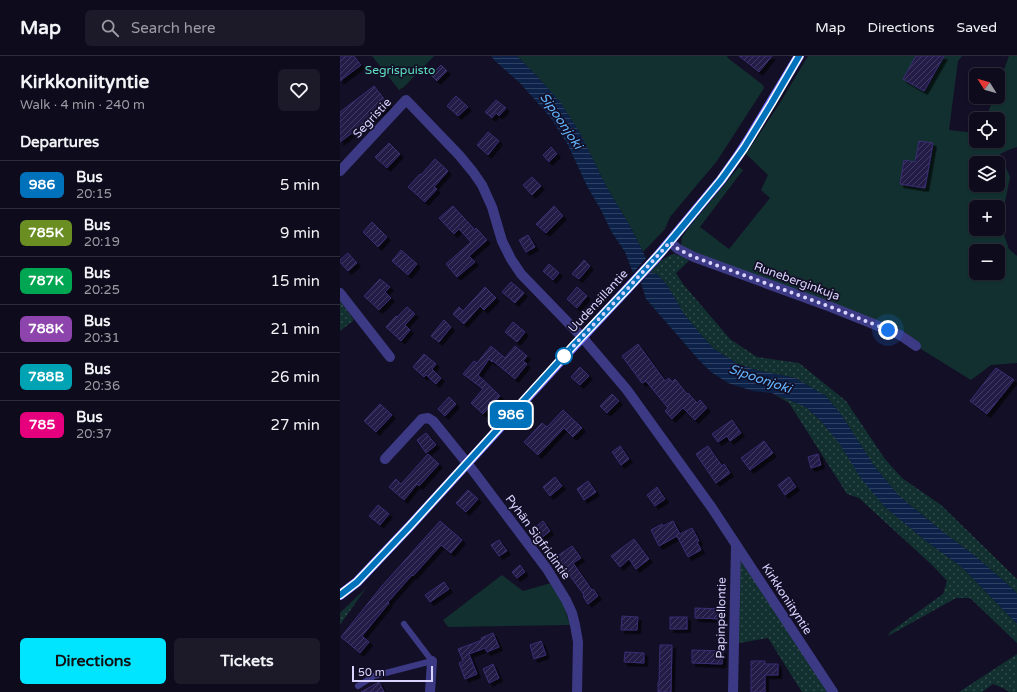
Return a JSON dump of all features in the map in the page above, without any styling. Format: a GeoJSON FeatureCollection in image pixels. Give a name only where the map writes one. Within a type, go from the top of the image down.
{"type":"FeatureCollection","features":[{"type":"Feature","properties":{"kind":"street","name":"Uudensillantie"},"geometry":{"type":"LineString","coordinates":[[340,595],[357,582],[410,526],[670,242],[721,180],[749,139],[799,56]]}},
{"type":"Feature","properties":{"kind":"street","name":"Segristie"},"geometry":{"type":"LineString","coordinates":[[340,171],[406,100]]}},
{"type":"Feature","properties":{"kind":"street","name":"Kirkkoniityntie"},"geometry":{"type":"LineString","coordinates":[[406,100],[459,155],[473,172],[482,186],[492,207],[502,241],[521,274],[582,337],[627,390],[712,508],[833,692]]}},
{"type":"Feature","properties":{"kind":"street","name":"Runeberginkuja"},"geometry":{"type":"LineString","coordinates":[[670,242],[678,249],[694,257],[876,325],[900,335],[916,346]]}},
{"type":"Feature","properties":{"kind":"street"},"geometry":{"type":"LineString","coordinates":[[340,293],[390,357]]}},
{"type":"Feature","properties":{"kind":"street","name":"Pyhän Sigfridintie"},"geometry":{"type":"LineString","coordinates":[[385,459],[422,419],[428,418],[433,421],[467,463],[547,569],[566,600],[572,613],[578,642],[577,692]]}},
{"type":"Feature","properties":{"kind":"street","name":"Papinpellontie"},"geometry":{"type":"LineString","coordinates":[[733,692],[736,545]]}},
{"type":"Feature","properties":{"kind":"street"},"geometry":{"type":"LineString","coordinates":[[430,692],[432,661]]}},
{"type":"Feature","properties":{"kind":"lane"},"geometry":{"type":"LineString","coordinates":[[358,686],[374,676],[432,661],[404,624]]}},
{"type":"Feature","properties":{"kind":"green space","name":"Segrispuisto"},"geometry":{"type":"Polygon","coordinates":[[[372,56],[434,56],[404,87],[399,90],[372,56]]]}},
{"type":"Feature","properties":{"kind":"green space"},"geometry":{"type":"Polygon","coordinates":[[[517,56],[727,56],[763,85],[764,88],[717,161],[670,217],[665,229],[643,252],[630,226],[606,186],[580,133],[560,102],[517,56]]]}},
{"type":"Feature","properties":{"kind":"green space"},"geometry":{"type":"Polygon","coordinates":[[[808,56],[962,56],[958,61],[949,130],[969,132],[969,148],[1005,148],[1005,112],[989,112],[991,104],[1005,104],[1005,68],[1009,56],[1017,56],[1017,147],[1000,154],[1001,156],[969,156],[969,192],[1005,192],[1005,166],[1010,177],[1005,202],[1005,200],[969,200],[969,236],[1004,236],[1009,249],[1017,256],[1017,363],[991,365],[971,380],[916,346],[697,258],[681,245],[682,237],[739,167],[743,170],[700,227],[729,249],[770,198],[761,190],[768,175],[746,154],[780,103],[808,56]],[[919,141],[915,162],[900,184],[925,188],[933,143],[919,141]]]}},
{"type":"Feature","properties":{"kind":"green space"},"geometry":{"type":"Polygon","coordinates":[[[673,254],[684,257],[689,261],[676,273],[683,284],[730,339],[757,357],[799,363],[846,401],[885,459],[902,478],[941,505],[1017,579],[1017,594],[974,555],[899,496],[875,467],[840,413],[826,396],[795,378],[756,370],[738,364],[714,349],[684,314],[667,285],[658,275],[650,272],[666,257],[673,254]]]}},
{"type":"Feature","properties":{"kind":"green space"},"geometry":{"type":"Polygon","coordinates":[[[340,301],[354,320],[340,331],[340,301]]]}},
{"type":"Feature","properties":{"kind":"green space"},"geometry":{"type":"Polygon","coordinates":[[[772,393],[806,407],[822,422],[885,507],[926,541],[963,568],[1017,624],[1017,643],[970,598],[956,598],[888,636],[890,632],[943,594],[947,581],[932,565],[859,498],[847,494],[789,403],[772,393]]]}},
{"type":"Feature","properties":{"kind":"green space"},"geometry":{"type":"Polygon","coordinates":[[[743,561],[828,692],[802,692],[768,638],[739,643],[739,564],[743,561]]]}},
{"type":"Feature","properties":{"kind":"green space"},"geometry":{"type":"Polygon","coordinates":[[[502,575],[523,591],[551,583],[562,600],[570,625],[448,627],[443,620],[502,575]]]}},
{"type":"Feature","properties":{"kind":"green space"},"geometry":{"type":"Polygon","coordinates":[[[366,588],[340,625],[340,613],[366,588]]]}},
{"type":"Feature","properties":{"kind":"green space"},"geometry":{"type":"Polygon","coordinates":[[[1017,654],[1017,692],[1009,692],[993,684],[982,692],[959,692],[1005,662],[1017,654]]]}},
{"type":"Feature","properties":{"kind":"water","name":"Sipoonjoki"},"geometry":{"type":"Polygon","coordinates":[[[491,56],[517,56],[560,102],[580,133],[606,186],[630,226],[646,258],[633,273],[625,252],[611,231],[587,186],[568,145],[551,118],[520,83],[491,56]]]}},
{"type":"Feature","properties":{"kind":"water","name":"Sipoonjoki"},"geometry":{"type":"Polygon","coordinates":[[[650,272],[658,275],[667,285],[684,314],[714,349],[738,364],[756,370],[795,378],[826,396],[840,413],[875,467],[899,496],[974,555],[1014,590],[1017,594],[1017,624],[963,568],[926,541],[885,507],[862,480],[839,443],[822,422],[806,407],[772,393],[753,391],[728,383],[711,372],[646,299],[641,283],[650,272]]]}},
{"type":"Feature","properties":{"kind":"building"},"geometry":{"type":"Polygon","coordinates":[[[340,56],[354,56],[361,65],[340,81],[340,56]]]}},
{"type":"Feature","properties":{"kind":"building"},"geometry":{"type":"Polygon","coordinates":[[[739,56],[772,56],[759,72],[739,56]]]}},
{"type":"Feature","properties":{"kind":"building"},"geometry":{"type":"Polygon","coordinates":[[[916,56],[944,56],[924,91],[903,79],[916,56]]]}},
{"type":"Feature","properties":{"kind":"building"},"geometry":{"type":"Polygon","coordinates":[[[441,65],[447,71],[437,81],[431,75],[441,65]]]}},
{"type":"Feature","properties":{"kind":"building"},"geometry":{"type":"Polygon","coordinates":[[[374,86],[389,105],[340,142],[340,112],[374,86]]]}},
{"type":"Feature","properties":{"kind":"building"},"geometry":{"type":"Polygon","coordinates":[[[456,96],[468,107],[458,116],[447,106],[456,96]]]}},
{"type":"Feature","properties":{"kind":"building"},"geometry":{"type":"Polygon","coordinates":[[[496,100],[506,108],[499,116],[496,113],[492,118],[485,112],[496,100]]]}},
{"type":"Feature","properties":{"kind":"building"},"geometry":{"type":"Polygon","coordinates":[[[488,132],[499,141],[488,155],[477,145],[488,132]]]}},
{"type":"Feature","properties":{"kind":"building"},"geometry":{"type":"Polygon","coordinates":[[[919,141],[933,143],[925,188],[900,184],[904,160],[915,162],[919,141]]]}},
{"type":"Feature","properties":{"kind":"building"},"geometry":{"type":"Polygon","coordinates":[[[389,143],[400,154],[387,168],[375,157],[389,143]]]}},
{"type":"Feature","properties":{"kind":"building"},"geometry":{"type":"Polygon","coordinates":[[[551,147],[557,154],[549,162],[543,155],[551,147]]]}},
{"type":"Feature","properties":{"kind":"building"},"geometry":{"type":"Polygon","coordinates":[[[435,159],[448,171],[434,187],[437,189],[425,202],[408,187],[435,159]]]}},
{"type":"Feature","properties":{"kind":"building"},"geometry":{"type":"Polygon","coordinates":[[[532,177],[541,186],[532,195],[523,185],[532,177]]]}},
{"type":"Feature","properties":{"kind":"building"},"geometry":{"type":"Polygon","coordinates":[[[453,206],[475,230],[476,228],[487,240],[469,256],[475,262],[457,277],[446,264],[471,242],[459,229],[454,234],[439,218],[453,206]]]}},
{"type":"Feature","properties":{"kind":"building"},"geometry":{"type":"Polygon","coordinates":[[[554,206],[563,216],[546,233],[536,224],[554,206]]]}},
{"type":"Feature","properties":{"kind":"building"},"geometry":{"type":"Polygon","coordinates":[[[372,222],[387,237],[378,247],[363,232],[372,222]]]}},
{"type":"Feature","properties":{"kind":"building"},"geometry":{"type":"Polygon","coordinates":[[[528,235],[535,247],[526,252],[519,240],[528,235]]]}},
{"type":"Feature","properties":{"kind":"building"},"geometry":{"type":"Polygon","coordinates":[[[401,250],[417,264],[408,275],[392,261],[401,250]]]}},
{"type":"Feature","properties":{"kind":"building"},"geometry":{"type":"Polygon","coordinates":[[[348,253],[357,263],[348,271],[340,260],[348,253]]]}},
{"type":"Feature","properties":{"kind":"building"},"geometry":{"type":"Polygon","coordinates":[[[584,260],[590,266],[579,279],[572,274],[584,260]]]}},
{"type":"Feature","properties":{"kind":"building"},"geometry":{"type":"Polygon","coordinates":[[[549,264],[559,273],[553,280],[543,271],[549,264]]]}},
{"type":"Feature","properties":{"kind":"building"},"geometry":{"type":"Polygon","coordinates":[[[380,279],[390,287],[385,292],[391,298],[379,310],[364,296],[380,279]]]}},
{"type":"Feature","properties":{"kind":"building"},"geometry":{"type":"Polygon","coordinates":[[[511,282],[524,293],[515,303],[502,292],[511,282]]]}},
{"type":"Feature","properties":{"kind":"building"},"geometry":{"type":"Polygon","coordinates":[[[485,287],[496,298],[484,310],[480,306],[464,324],[453,314],[459,307],[463,311],[485,287]]]}},
{"type":"Feature","properties":{"kind":"building"},"geometry":{"type":"Polygon","coordinates":[[[577,287],[587,296],[577,308],[567,299],[577,287]]]}},
{"type":"Feature","properties":{"kind":"building"},"geometry":{"type":"Polygon","coordinates":[[[407,307],[415,314],[405,325],[410,330],[401,341],[386,327],[407,307]]]}},
{"type":"Feature","properties":{"kind":"building"},"geometry":{"type":"Polygon","coordinates":[[[444,320],[451,327],[439,342],[431,336],[444,320]]]}},
{"type":"Feature","properties":{"kind":"building"},"geometry":{"type":"Polygon","coordinates":[[[513,322],[525,332],[517,342],[505,332],[513,322]]]}},
{"type":"Feature","properties":{"kind":"building"},"geometry":{"type":"Polygon","coordinates":[[[638,344],[665,381],[669,378],[672,382],[675,379],[687,394],[688,393],[697,403],[700,400],[707,408],[695,420],[683,408],[672,419],[665,411],[668,408],[646,381],[642,383],[622,356],[638,344]]]}},
{"type":"Feature","properties":{"kind":"building"},"geometry":{"type":"Polygon","coordinates":[[[491,346],[505,358],[515,346],[527,356],[523,361],[527,364],[515,379],[489,359],[478,375],[500,396],[483,414],[471,403],[483,389],[463,374],[474,361],[477,363],[491,346]]]}},
{"type":"Feature","properties":{"kind":"building"},"geometry":{"type":"Polygon","coordinates":[[[424,354],[436,364],[432,369],[441,378],[436,384],[426,375],[424,377],[413,367],[424,354]]]}},
{"type":"Feature","properties":{"kind":"building"},"geometry":{"type":"Polygon","coordinates":[[[580,367],[589,376],[580,385],[571,377],[580,367]]]}},
{"type":"Feature","properties":{"kind":"building"},"geometry":{"type":"Polygon","coordinates":[[[996,368],[1014,380],[987,414],[970,401],[996,368]]]}},
{"type":"Feature","properties":{"kind":"building"},"geometry":{"type":"Polygon","coordinates":[[[612,394],[619,401],[607,413],[600,406],[612,394]]]}},
{"type":"Feature","properties":{"kind":"building"},"geometry":{"type":"Polygon","coordinates":[[[449,397],[456,404],[445,416],[438,409],[449,397]]]}},
{"type":"Feature","properties":{"kind":"building"},"geometry":{"type":"Polygon","coordinates":[[[380,404],[392,415],[376,432],[364,421],[380,404]]]}},
{"type":"Feature","properties":{"kind":"building"},"geometry":{"type":"Polygon","coordinates":[[[563,410],[582,428],[573,437],[564,428],[538,455],[524,442],[542,423],[547,427],[563,410]]]}},
{"type":"Feature","properties":{"kind":"building"},"geometry":{"type":"Polygon","coordinates":[[[732,420],[741,433],[730,441],[727,436],[718,442],[712,434],[732,420]]]}},
{"type":"Feature","properties":{"kind":"building"},"geometry":{"type":"Polygon","coordinates":[[[426,433],[436,445],[426,453],[417,440],[426,433]]]}},
{"type":"Feature","properties":{"kind":"building"},"geometry":{"type":"Polygon","coordinates":[[[764,441],[773,453],[750,470],[741,458],[764,441]]]}},
{"type":"Feature","properties":{"kind":"building"},"geometry":{"type":"Polygon","coordinates":[[[620,446],[629,459],[621,465],[612,452],[620,446]]]}},
{"type":"Feature","properties":{"kind":"building"},"geometry":{"type":"Polygon","coordinates":[[[708,446],[722,466],[724,464],[730,473],[716,483],[696,454],[708,446]]]}},
{"type":"Feature","properties":{"kind":"building"},"geometry":{"type":"Polygon","coordinates":[[[428,454],[439,464],[419,486],[417,484],[404,500],[389,487],[396,479],[401,484],[428,454]]]}},
{"type":"Feature","properties":{"kind":"building"},"geometry":{"type":"Polygon","coordinates":[[[818,454],[821,465],[811,468],[808,457],[818,454]]]}},
{"type":"Feature","properties":{"kind":"building"},"geometry":{"type":"Polygon","coordinates":[[[555,477],[562,486],[550,496],[543,487],[555,477]]]}},
{"type":"Feature","properties":{"kind":"building"},"geometry":{"type":"Polygon","coordinates":[[[789,477],[796,487],[785,495],[778,485],[789,477]]]}},
{"type":"Feature","properties":{"kind":"building"},"geometry":{"type":"Polygon","coordinates":[[[588,481],[596,492],[584,500],[577,489],[588,481]]]}},
{"type":"Feature","properties":{"kind":"building"},"geometry":{"type":"Polygon","coordinates":[[[657,487],[665,499],[655,506],[647,495],[657,487]]]}},
{"type":"Feature","properties":{"kind":"building"},"geometry":{"type":"Polygon","coordinates":[[[468,490],[478,499],[466,512],[456,503],[468,490]]]}},
{"type":"Feature","properties":{"kind":"building"},"geometry":{"type":"Polygon","coordinates":[[[378,505],[389,514],[380,525],[369,516],[378,505]]]}},
{"type":"Feature","properties":{"kind":"building"},"geometry":{"type":"Polygon","coordinates":[[[440,521],[462,540],[451,553],[441,545],[413,576],[412,575],[388,602],[389,603],[362,636],[369,642],[360,653],[341,637],[381,587],[440,521]]]}},
{"type":"Feature","properties":{"kind":"building"},"geometry":{"type":"Polygon","coordinates":[[[543,521],[550,531],[540,539],[533,529],[543,521]]]}},
{"type":"Feature","properties":{"kind":"building"},"geometry":{"type":"Polygon","coordinates":[[[673,521],[680,534],[692,528],[699,541],[697,542],[701,550],[688,557],[677,536],[659,546],[651,530],[662,524],[663,526],[673,521]]]}},
{"type":"Feature","properties":{"kind":"building"},"geometry":{"type":"Polygon","coordinates":[[[634,539],[649,559],[636,569],[629,559],[620,567],[611,556],[634,539]]]}},
{"type":"Feature","properties":{"kind":"building"},"geometry":{"type":"Polygon","coordinates":[[[499,540],[507,551],[499,556],[491,545],[499,540]]]}},
{"type":"Feature","properties":{"kind":"building"},"geometry":{"type":"Polygon","coordinates":[[[572,546],[581,558],[573,563],[598,596],[588,604],[583,596],[584,595],[565,569],[561,571],[553,559],[572,546]]]}},
{"type":"Feature","properties":{"kind":"building"},"geometry":{"type":"Polygon","coordinates":[[[520,565],[525,572],[517,578],[512,572],[520,565]]]}},
{"type":"Feature","properties":{"kind":"building"},"geometry":{"type":"Polygon","coordinates":[[[444,582],[449,589],[430,602],[425,595],[444,582]]]}},
{"type":"Feature","properties":{"kind":"building"},"geometry":{"type":"Polygon","coordinates":[[[695,608],[724,609],[723,619],[695,618],[695,608]]]}},
{"type":"Feature","properties":{"kind":"building"},"geometry":{"type":"Polygon","coordinates":[[[622,616],[638,617],[637,630],[621,630],[622,616]]]}},
{"type":"Feature","properties":{"kind":"building"},"geometry":{"type":"Polygon","coordinates":[[[670,617],[687,617],[687,629],[670,629],[670,617]]]}},
{"type":"Feature","properties":{"kind":"building"},"geometry":{"type":"Polygon","coordinates":[[[493,633],[499,647],[487,652],[485,648],[469,654],[477,674],[465,679],[459,663],[463,661],[458,649],[482,640],[481,638],[493,633]]]}},
{"type":"Feature","properties":{"kind":"building"},"geometry":{"type":"Polygon","coordinates":[[[541,641],[546,655],[534,659],[530,645],[541,641]]]}},
{"type":"Feature","properties":{"kind":"building"},"geometry":{"type":"Polygon","coordinates":[[[660,645],[672,645],[671,692],[658,692],[660,645]]]}},
{"type":"Feature","properties":{"kind":"building"},"geometry":{"type":"Polygon","coordinates":[[[692,650],[723,651],[722,664],[692,663],[692,650]]]}},
{"type":"Feature","properties":{"kind":"building"},"geometry":{"type":"Polygon","coordinates":[[[625,652],[644,653],[644,663],[624,662],[625,652]]]}},
{"type":"Feature","properties":{"kind":"building"},"geometry":{"type":"Polygon","coordinates":[[[751,661],[765,661],[765,664],[778,664],[778,675],[765,675],[765,692],[751,692],[751,661]]]}},
{"type":"Feature","properties":{"kind":"building"},"geometry":{"type":"Polygon","coordinates":[[[493,664],[499,678],[489,683],[483,669],[493,664]]]}},
{"type":"Feature","properties":{"kind":"building"},"geometry":{"type":"Polygon","coordinates":[[[379,682],[384,692],[361,692],[379,682]]]}},
{"type":"Feature","properties":{"kind":"bus line","name":"986"},"geometry":{"type":"LineString","coordinates":[[340,595],[357,582],[410,526],[574,345],[663,250],[721,180],[744,148],[799,56]]}},
{"type":"Feature","properties":{"kind":"route"},"geometry":{"type":"LineString","coordinates":[[564,356],[670,242],[688,255],[831,307],[888,330]]}}]}
